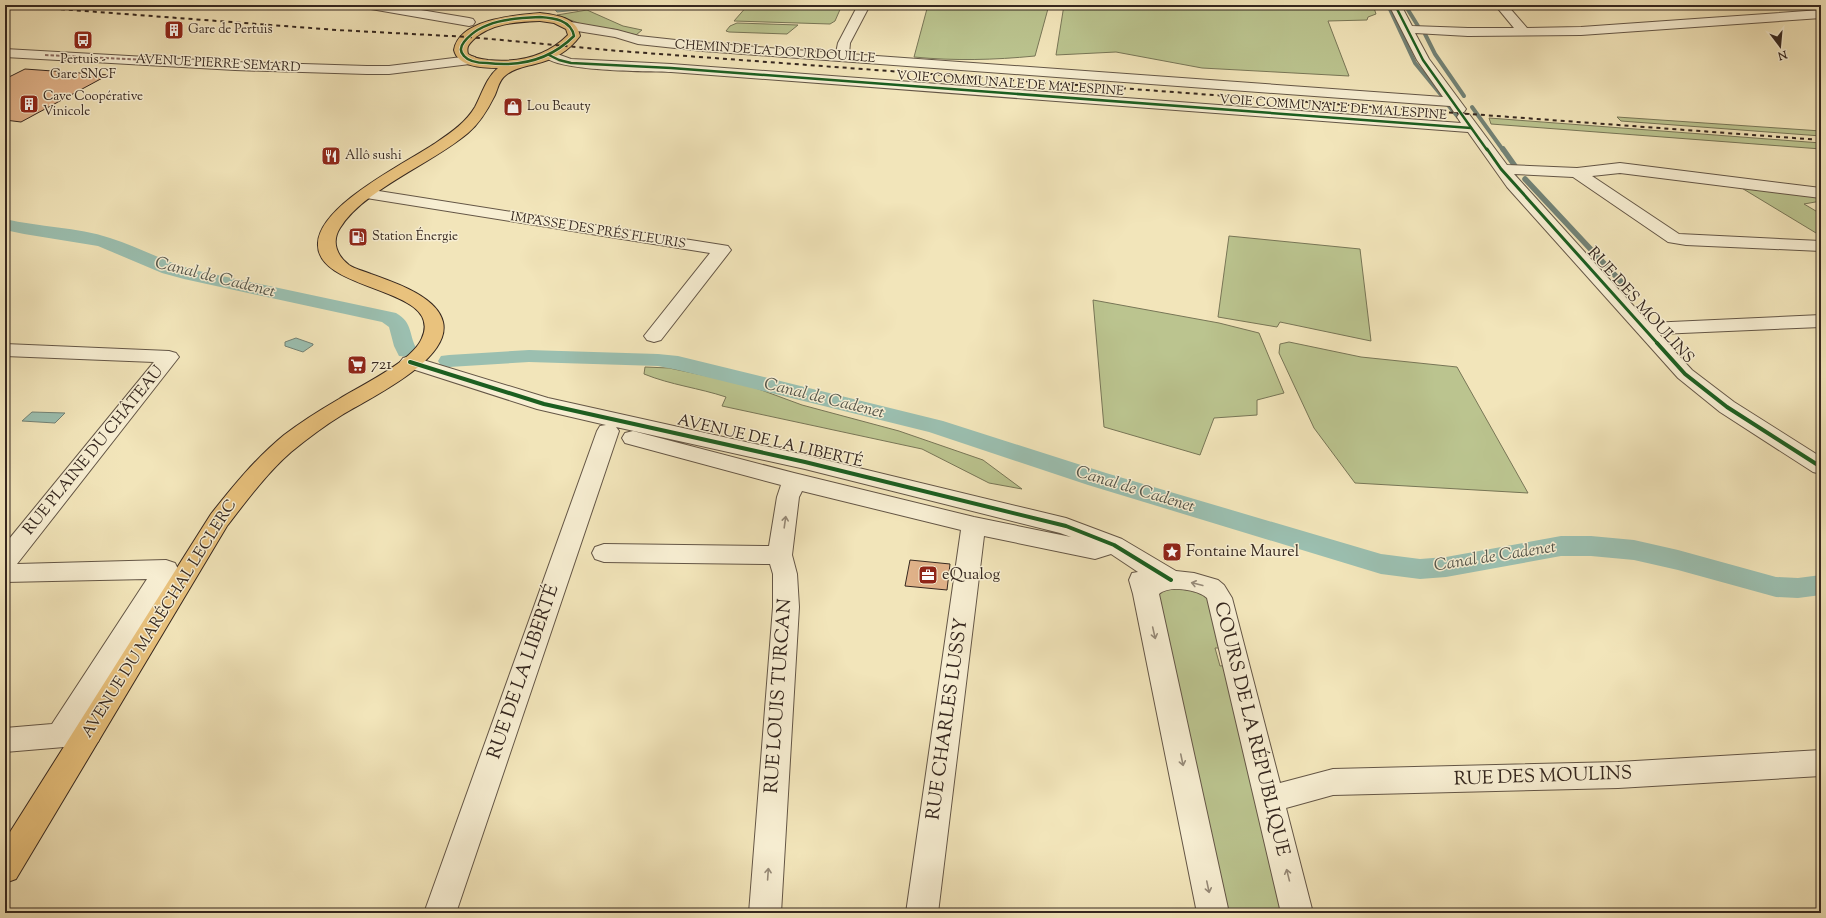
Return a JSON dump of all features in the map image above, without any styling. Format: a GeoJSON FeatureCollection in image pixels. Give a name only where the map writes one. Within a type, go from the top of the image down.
{"type":"FeatureCollection","features":[{"type":"Feature","properties":{"kind":"main road"},"geometry":{"type":"LineString","coordinates":[[475,61],[516,63],[549,55],[560,49],[572,31],[560,21],[540,17],[519,7],[504,21]]}},
{"type":"Feature","properties":{"kind":"main road"},"geometry":{"type":"LineString","coordinates":[[496,77],[475,61],[463,55],[461,49],[473,26],[540,17]]}},
{"type":"Feature","properties":{"kind":"main road"},"geometry":{"type":"LineString","coordinates":[[366,194],[461,131],[475,118],[496,77],[516,63]]}},
{"type":"Feature","properties":{"kind":"main road","name":"AVENUE DU MARÉCHAL LECLERC"},"geometry":{"type":"LineString","coordinates":[[5,868],[219,520],[238,495],[279,451],[306,430],[410,362],[421,354],[431,341],[434,324],[432,314],[420,303],[407,295],[344,270],[332,260],[327,248],[328,236],[335,222],[342,214],[366,194]]}},
{"type":"Feature","properties":{"kind":"street"},"geometry":{"type":"LineString","coordinates":[[371,5],[473,26]]}},
{"type":"Feature","properties":{"kind":"street"},"geometry":{"type":"LineString","coordinates":[[842,57],[844,43],[864,5]]}},
{"type":"Feature","properties":{"kind":"street","name":"RUE DES MOULINS"},"geometry":{"type":"LineString","coordinates":[[1395,5],[1424,60],[1501,170],[1644,329],[1686,374],[1727,407],[1821,468]]}},
{"type":"Feature","properties":{"kind":"street"},"geometry":{"type":"LineString","coordinates":[[1502,5],[1524,32]]}},
{"type":"Feature","properties":{"kind":"street"},"geometry":{"type":"LineString","coordinates":[[1408,29],[1524,32],[1581,31],[1821,14]]}},
{"type":"Feature","properties":{"kind":"street","name":"CHEMIN DE LA DOURDOUILLE"},"geometry":{"type":"LineString","coordinates":[[572,31],[601,32],[638,40],[671,44],[842,57],[1462,114]]}},
{"type":"Feature","properties":{"kind":"street","name":"AVENUE PIERRE SEMARD"},"geometry":{"type":"LineString","coordinates":[[432,64],[461,49]]}},
{"type":"Feature","properties":{"kind":"street","name":"AVENUE PIERRE SEMARD"},"geometry":{"type":"LineString","coordinates":[[5,53],[236,66],[367,70],[403,69],[432,64],[475,61]]}},
{"type":"Feature","properties":{"kind":"street","name":"VOIE COMMUNALE DE MALESPINE"},"geometry":{"type":"LineString","coordinates":[[549,55],[559,60],[571,63],[1462,114]]}},
{"type":"Feature","properties":{"kind":"street"},"geometry":{"type":"LineString","coordinates":[[1501,170],[1577,172],[1620,168],[1821,193]]}},
{"type":"Feature","properties":{"kind":"street"},"geometry":{"type":"LineString","coordinates":[[1577,172],[1674,238],[1686,240],[1821,246]]}},
{"type":"Feature","properties":{"kind":"street","name":"IMPASSE DES PRÉS FLEURIS"},"geometry":{"type":"LineString","coordinates":[[366,194],[722,250],[654,336]]}},
{"type":"Feature","properties":{"kind":"street"},"geometry":{"type":"LineString","coordinates":[[1644,329],[1821,321]]}},
{"type":"Feature","properties":{"kind":"street","name":"RUE PLAINE DU CHÂTEAU"},"geometry":{"type":"LineString","coordinates":[[5,350],[169,357],[5,561]]}},
{"type":"Feature","properties":{"kind":"street","name":"AVENUE DE LA LIBERTÉ"},"geometry":{"type":"LineString","coordinates":[[410,362],[544,404],[806,462],[1066,526],[1118,547]]}},
{"type":"Feature","properties":{"kind":"street"},"geometry":{"type":"LineString","coordinates":[[544,404],[561,420],[608,431],[794,481],[1070,546],[1095,550],[1118,547],[1138,573],[1146,594],[1213,913]]}},
{"type":"Feature","properties":{"kind":"street","name":"RUE DE LA LIBERTÉ"},"geometry":{"type":"LineString","coordinates":[[440,913],[608,431]]}},
{"type":"Feature","properties":{"kind":"street","name":"RUE LOUIS TURCAN"},"geometry":{"type":"LineString","coordinates":[[765,913],[786,607],[785,574],[780,555],[788,497],[794,481]]}},
{"type":"Feature","properties":{"kind":"street","name":"RUE CHARLES LUSSY"},"geometry":{"type":"LineString","coordinates":[[922,913],[974,524]]}},
{"type":"Feature","properties":{"kind":"street","name":"COURS DE LA RÉPUBLIQUE"},"geometry":{"type":"LineString","coordinates":[[1118,547],[1170,580]]}},
{"type":"Feature","properties":{"kind":"street"},"geometry":{"type":"LineString","coordinates":[[604,552],[780,555]]}},
{"type":"Feature","properties":{"kind":"street"},"geometry":{"type":"LineString","coordinates":[[5,573],[166,568],[60,735]]}},
{"type":"Feature","properties":{"kind":"street","name":"COURS DE LA RÉPUBLIQUE"},"geometry":{"type":"LineString","coordinates":[[1146,594],[1150,587],[1156,582],[1170,580],[1207,586],[1214,590],[1219,598],[1297,913]]}},
{"type":"Feature","properties":{"kind":"street"},"geometry":{"type":"LineString","coordinates":[[5,740],[88,734]]}},
{"type":"Feature","properties":{"kind":"street","name":"RUE DES MOULINS"},"geometry":{"type":"LineString","coordinates":[[1268,800],[1333,782],[1618,775],[1821,763]]}},
{"type":"Feature","properties":{"kind":"green space"},"geometry":{"type":"Polygon","coordinates":[[[748,5],[842,5],[835,21],[830,24],[734,21],[748,5]]]}},
{"type":"Feature","properties":{"kind":"green space"},"geometry":{"type":"Polygon","coordinates":[[[928,5],[1049,5],[1035,56],[974,60],[914,57],[928,5]]]}},
{"type":"Feature","properties":{"kind":"green space"},"geometry":{"type":"Polygon","coordinates":[[[1064,5],[1373,5],[1376,14],[1368,17],[1367,20],[1328,21],[1349,76],[1202,68],[1116,52],[1056,55],[1064,5]]]}},
{"type":"Feature","properties":{"kind":"green space"},"geometry":{"type":"Polygon","coordinates":[[[587,10],[623,26],[642,30],[636,35],[613,29],[589,27],[557,15],[587,10]]]}},
{"type":"Feature","properties":{"kind":"green space"},"geometry":{"type":"Polygon","coordinates":[[[737,23],[798,25],[787,34],[726,31],[730,26],[737,23]]]}},
{"type":"Feature","properties":{"kind":"green space"},"geometry":{"type":"Polygon","coordinates":[[[1617,117],[1821,131],[1821,136],[1621,121],[1617,117]]]}},
{"type":"Feature","properties":{"kind":"green space"},"geometry":{"type":"Polygon","coordinates":[[[1489,118],[1821,143],[1821,149],[1491,124],[1489,118]]]}},
{"type":"Feature","properties":{"kind":"green space"},"geometry":{"type":"Polygon","coordinates":[[[1740,187],[1821,197],[1821,201],[1804,204],[1821,214],[1821,236],[1740,187]]]}},
{"type":"Feature","properties":{"kind":"green space"},"geometry":{"type":"Polygon","coordinates":[[[1229,236],[1360,249],[1371,341],[1280,322],[1277,327],[1218,317],[1229,236]]]}},
{"type":"Feature","properties":{"kind":"green space"},"geometry":{"type":"Polygon","coordinates":[[[1093,300],[1219,323],[1259,333],[1284,393],[1257,400],[1257,415],[1214,418],[1200,455],[1104,427],[1093,300]]]}},
{"type":"Feature","properties":{"kind":"green space"},"geometry":{"type":"Polygon","coordinates":[[[1289,342],[1361,357],[1457,367],[1528,493],[1355,483],[1314,428],[1279,353],[1280,344],[1289,342]]]}},
{"type":"Feature","properties":{"kind":"green space"},"geometry":{"type":"Polygon","coordinates":[[[645,367],[669,368],[745,384],[802,405],[899,431],[983,460],[1022,489],[989,483],[922,449],[722,406],[726,397],[654,378],[644,374],[645,367]]]}},
{"type":"Feature","properties":{"kind":"green space"},"geometry":{"type":"Polygon","coordinates":[[[1165,588],[1196,590],[1205,594],[1211,604],[1223,648],[1215,648],[1220,666],[1228,665],[1290,913],[1219,913],[1153,595],[1165,588]]]}},
{"type":"Feature","properties":{"kind":"shaded area"},"geometry":{"type":"Polygon","coordinates":[[[551,5],[576,5],[578,10],[557,12],[551,5]]]}},
{"type":"Feature","properties":{"kind":"shaded area"},"geometry":{"type":"Polygon","coordinates":[[[296,338],[313,345],[303,352],[285,346],[285,342],[296,338]]]}},
{"type":"Feature","properties":{"kind":"shaded area"},"geometry":{"type":"Polygon","coordinates":[[[32,412],[65,413],[55,423],[22,421],[32,412]]]}},
{"type":"Feature","properties":{"kind":"building","name":"Cave Coopérative Vinicole"},"geometry":{"type":"Polygon","coordinates":[[[25,69],[108,75],[21,122],[5,120],[5,79],[25,69]]]}},
{"type":"Feature","properties":{"kind":"building","name":"eQualog"},"geometry":{"type":"Polygon","coordinates":[[[910,560],[950,564],[947,590],[905,586],[910,560]]]}},
{"type":"Feature","properties":{"kind":"waterway"},"geometry":{"type":"LineString","coordinates":[[1388,5],[1415,63],[1442,96]]}},
{"type":"Feature","properties":{"kind":"waterway"},"geometry":{"type":"LineString","coordinates":[[1405,5],[1418,26]]}},
{"type":"Feature","properties":{"kind":"waterway"},"geometry":{"type":"LineString","coordinates":[[1425,34],[1435,54],[1464,96]]}},
{"type":"Feature","properties":{"kind":"waterway"},"geometry":{"type":"LineString","coordinates":[[1448,105],[1458,117]]}},
{"type":"Feature","properties":{"kind":"waterway"},"geometry":{"type":"LineString","coordinates":[[1472,107],[1503,150]]}},
{"type":"Feature","properties":{"kind":"waterway"},"geometry":{"type":"LineString","coordinates":[[1503,149],[1515,166]]}},
{"type":"Feature","properties":{"kind":"waterway"},"geometry":{"type":"LineString","coordinates":[[1525,179],[1626,287]]}},
{"type":"Feature","properties":{"kind":"waterway","name":"Canal de Cadenet"},"geometry":{"type":"LineString","coordinates":[[5,224],[24,229],[104,242],[169,269],[191,275],[389,317],[398,324],[404,346],[407,351]]}},
{"type":"Feature","properties":{"kind":"waterway","name":"Canal de Cadenet"},"geometry":{"type":"LineString","coordinates":[[449,361],[529,356],[658,360],[678,363],[935,426],[1097,479],[1381,564],[1420,569],[1446,567],[1561,546],[1591,546],[1634,550],[1678,560],[1776,587],[1798,588],[1821,585]]}},
{"type":"Feature","properties":{"kind":"railway"},"geometry":{"type":"LineString","coordinates":[[5,5],[337,30],[469,37],[619,51],[1821,140]]}},
{"type":"Feature","properties":{"kind":"marked path"},"geometry":{"type":"LineString","coordinates":[[45,55],[146,60]]}},
{"type":"Feature","properties":{"kind":"cycle path"},"geometry":{"type":"LineString","coordinates":[[1395,5],[1423,60],[1501,169],[1685,374],[1727,407],[1821,467]]}},
{"type":"Feature","properties":{"kind":"cycle path"},"geometry":{"type":"LineString","coordinates":[[540,17],[554,19],[567,24],[573,30],[574,36],[555,52],[520,64],[507,65],[472,61],[463,56],[461,52],[462,45],[471,35],[489,25],[520,18],[540,17]]}},
{"type":"Feature","properties":{"kind":"cycle path"},"geometry":{"type":"LineString","coordinates":[[549,55],[559,60],[571,63],[671,68],[1471,128]]}},
{"type":"Feature","properties":{"kind":"cycle path"},"geometry":{"type":"LineString","coordinates":[[410,362],[544,404],[805,462],[1066,526],[1114,545],[1171,580]]}},
{"type":"Feature","properties":{"kind":"place","name":"Gare de Pertuis"},"geometry":{"type":"Point","coordinates":[174,30]}},
{"type":"Feature","properties":{"kind":"place","name":"Pertuis - Gare SNCF"},"geometry":{"type":"Point","coordinates":[83,40]}},
{"type":"Feature","properties":{"kind":"place","name":"Cave Coopérative Vinicole"},"geometry":{"type":"Point","coordinates":[29,104]}},
{"type":"Feature","properties":{"kind":"place","name":"Lou Beauty"},"geometry":{"type":"Point","coordinates":[513,107]}},
{"type":"Feature","properties":{"kind":"place","name":"Allô sushi"},"geometry":{"type":"Point","coordinates":[331,156]}},
{"type":"Feature","properties":{"kind":"place","name":"Station Énergie"},"geometry":{"type":"Point","coordinates":[358,237]}},
{"type":"Feature","properties":{"kind":"place","name":"721"},"geometry":{"type":"Point","coordinates":[357,365]}},
{"type":"Feature","properties":{"kind":"place","name":"Fontaine Maurel"},"geometry":{"type":"Point","coordinates":[1172,552]}},
{"type":"Feature","properties":{"kind":"place","name":"eQualog"},"geometry":{"type":"Point","coordinates":[928,575]}}]}
